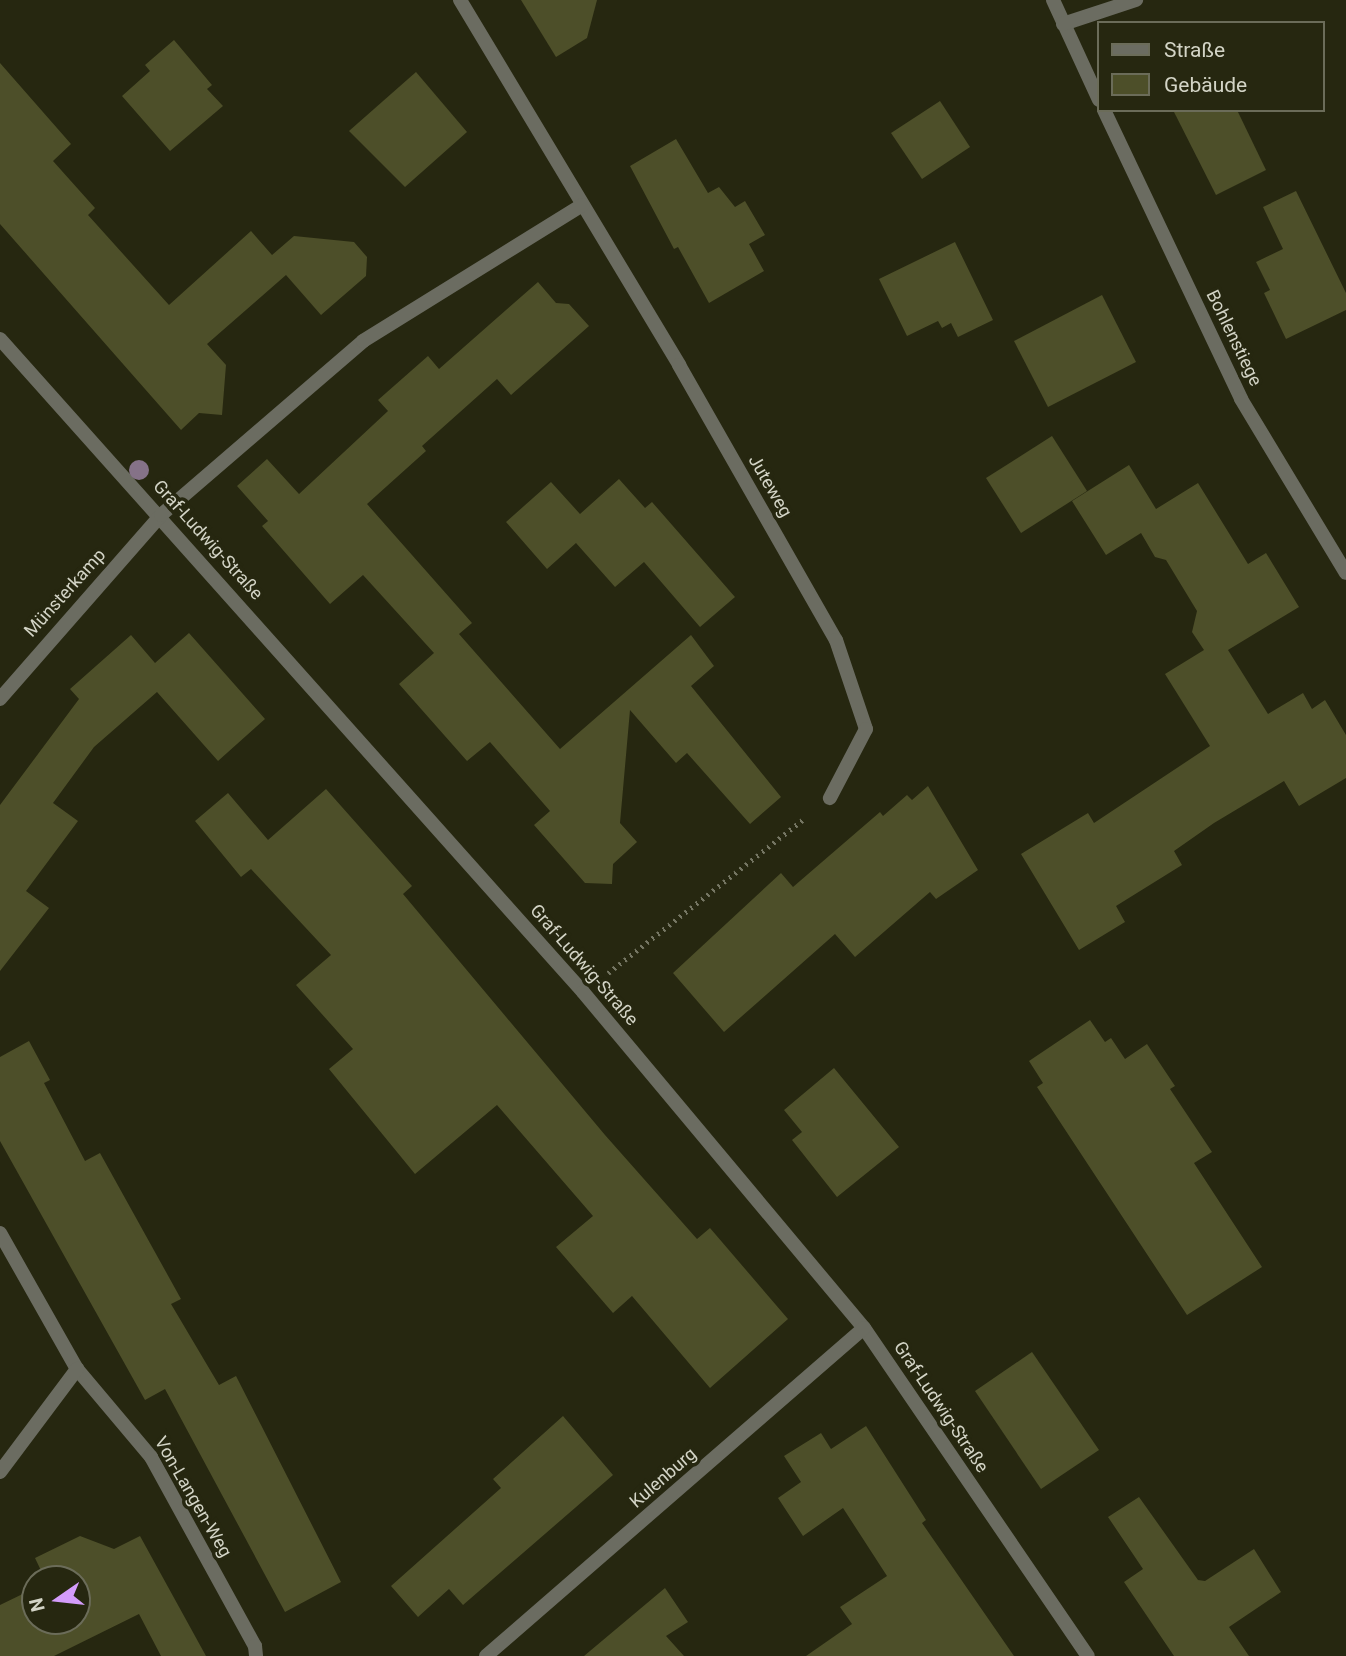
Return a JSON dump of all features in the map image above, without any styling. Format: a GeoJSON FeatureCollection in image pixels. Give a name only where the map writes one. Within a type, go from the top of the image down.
{"type":"FeatureCollection","features":[{"type":"Feature","properties":{"kind":"street","name":"Juteweg"},"geometry":{"type":"LineString","coordinates":[[460,0],[836,640],[866,729],[830,798]]}},
{"type":"Feature","properties":{"kind":"street"},"geometry":{"type":"LineString","coordinates":[[1053,0],[1098,98]]}},
{"type":"Feature","properties":{"kind":"street"},"geometry":{"type":"LineString","coordinates":[[1063,24],[1136,0]]}},
{"type":"Feature","properties":{"kind":"street","name":"Bohlenstiege"},"geometry":{"type":"LineString","coordinates":[[1105,112],[1241,399],[1346,573]]}},
{"type":"Feature","properties":{"kind":"street"},"geometry":{"type":"LineString","coordinates":[[161,515],[363,341],[582,205]]}},
{"type":"Feature","properties":{"kind":"street","name":"Graf-Ludwig-Straße"},"geometry":{"type":"LineString","coordinates":[[0,339],[161,515],[583,992],[864,1328],[1088,1656]]}},
{"type":"Feature","properties":{"kind":"street","name":"Münsterkamp"},"geometry":{"type":"LineString","coordinates":[[0,699],[27,663],[161,515]]}},
{"type":"Feature","properties":{"kind":"street","name":"Von-Langen-Weg"},"geometry":{"type":"LineString","coordinates":[[0,1233],[77,1369],[151,1457],[255,1646],[256,1656]]}},
{"type":"Feature","properties":{"kind":"street","name":"Kulenburg"},"geometry":{"type":"LineString","coordinates":[[486,1656],[864,1328]]}},
{"type":"Feature","properties":{"kind":"street"},"geometry":{"type":"LineString","coordinates":[[0,1472],[77,1369]]}},
{"type":"Feature","properties":{"kind":"path"},"geometry":{"type":"LineString","coordinates":[[583,992],[830,798]]}},
{"type":"Feature","properties":{"kind":"building"},"geometry":{"type":"Polygon","coordinates":[[[521,0],[597,0],[587,38],[556,57],[521,0]]]}},
{"type":"Feature","properties":{"kind":"building"},"geometry":{"type":"Polygon","coordinates":[[[174,40],[212,85],[207,89],[223,106],[170,151],[122,96],[150,71],[145,65],[174,40]]]}},
{"type":"Feature","properties":{"kind":"building"},"geometry":{"type":"Polygon","coordinates":[[[0,63],[71,144],[53,161],[95,208],[88,215],[169,305],[251,231],[272,255],[294,236],[354,242],[367,257],[366,276],[321,315],[286,275],[207,344],[226,365],[222,415],[199,413],[181,430],[0,224],[0,63]]]}},
{"type":"Feature","properties":{"kind":"building"},"geometry":{"type":"Polygon","coordinates":[[[416,72],[467,132],[405,187],[349,131],[416,72]]]}},
{"type":"Feature","properties":{"kind":"building"},"geometry":{"type":"Polygon","coordinates":[[[940,101],[970,147],[922,179],[891,133],[940,101]]]}},
{"type":"Feature","properties":{"kind":"building"},"geometry":{"type":"Polygon","coordinates":[[[1174,112],[1238,112],[1266,170],[1216,195],[1174,112]]]}},
{"type":"Feature","properties":{"kind":"building"},"geometry":{"type":"Polygon","coordinates":[[[676,139],[708,193],[719,187],[735,207],[745,201],[765,235],[749,244],[764,271],[709,303],[678,247],[674,249],[630,166],[676,139]]]}},
{"type":"Feature","properties":{"kind":"building"},"geometry":{"type":"Polygon","coordinates":[[[1296,191],[1346,293],[1346,310],[1286,339],[1264,293],[1270,290],[1256,262],[1283,249],[1263,207],[1296,191]]]}},
{"type":"Feature","properties":{"kind":"building"},"geometry":{"type":"Polygon","coordinates":[[[955,242],[993,320],[958,337],[951,323],[942,328],[938,321],[907,336],[879,279],[955,242]]]}},
{"type":"Feature","properties":{"kind":"building"},"geometry":{"type":"Polygon","coordinates":[[[538,282],[556,303],[569,304],[589,326],[511,395],[497,379],[422,446],[426,451],[367,504],[472,623],[459,634],[560,749],[691,635],[714,666],[691,686],[781,797],[750,824],[687,753],[676,763],[630,710],[620,823],[637,842],[613,864],[612,884],[585,883],[534,825],[550,811],[490,742],[467,761],[399,684],[434,653],[363,575],[330,604],[262,526],[268,521],[237,486],[267,459],[299,494],[388,411],[378,400],[428,356],[439,369],[538,282]]]}},
{"type":"Feature","properties":{"kind":"building"},"geometry":{"type":"Polygon","coordinates":[[[1102,295],[1136,362],[1048,407],[1014,341],[1102,295]]]}},
{"type":"Feature","properties":{"kind":"building"},"geometry":{"type":"Polygon","coordinates":[[[1052,436],[1087,491],[1021,533],[986,478],[1052,436]]]}},
{"type":"Feature","properties":{"kind":"building"},"geometry":{"type":"Polygon","coordinates":[[[1129,465],[1156,509],[1198,483],[1248,564],[1266,553],[1299,607],[1228,650],[1268,714],[1303,693],[1312,709],[1325,700],[1346,735],[1346,778],[1299,806],[1284,781],[1214,823],[1174,851],[1182,865],[1116,906],[1125,922],[1079,950],[1021,854],[1088,813],[1094,823],[1210,746],[1165,674],[1204,650],[1192,632],[1197,611],[1166,560],[1155,557],[1141,533],[1106,555],[1072,501],[1129,465]]]}},
{"type":"Feature","properties":{"kind":"building"},"geometry":{"type":"Polygon","coordinates":[[[619,479],[645,508],[652,502],[735,597],[700,627],[644,562],[615,587],[576,543],[547,569],[506,522],[551,482],[580,514],[619,479]]]}},
{"type":"Feature","properties":{"kind":"building"},"geometry":{"type":"Polygon","coordinates":[[[189,633],[265,719],[218,761],[157,692],[94,747],[53,803],[78,821],[26,891],[49,908],[0,971],[0,805],[79,699],[70,689],[131,635],[155,663],[189,633]]]}},
{"type":"Feature","properties":{"kind":"building"},"geometry":{"type":"Polygon","coordinates":[[[928,786],[978,870],[936,899],[930,892],[855,957],[835,934],[724,1032],[673,973],[781,873],[793,887],[880,812],[883,816],[907,795],[912,800],[928,786]]]}},
{"type":"Feature","properties":{"kind":"building"},"geometry":{"type":"Polygon","coordinates":[[[326,789],[412,886],[403,894],[605,1135],[697,1239],[710,1228],[788,1319],[710,1388],[632,1296],[613,1313],[556,1247],[593,1216],[497,1105],[415,1174],[329,1069],[353,1049],[296,985],[331,955],[251,869],[241,877],[195,821],[228,793],[268,840],[326,789]]]}},
{"type":"Feature","properties":{"kind":"building"},"geometry":{"type":"Polygon","coordinates":[[[1090,1020],[1105,1042],[1111,1038],[1125,1059],[1147,1044],[1175,1086],[1170,1089],[1212,1152],[1194,1163],[1262,1267],[1187,1315],[1037,1087],[1043,1083],[1029,1061],[1090,1020]]]}},
{"type":"Feature","properties":{"kind":"building"},"geometry":{"type":"Polygon","coordinates":[[[29,1041],[50,1080],[44,1083],[85,1161],[100,1153],[181,1299],[171,1304],[219,1385],[236,1376],[341,1582],[285,1612],[165,1389],[145,1400],[0,1141],[0,1057],[29,1041]]]}},
{"type":"Feature","properties":{"kind":"building"},"geometry":{"type":"Polygon","coordinates":[[[834,1068],[899,1147],[837,1197],[792,1140],[802,1132],[784,1110],[834,1068]]]}},
{"type":"Feature","properties":{"kind":"building"},"geometry":{"type":"Polygon","coordinates":[[[1032,1352],[1099,1450],[1041,1489],[975,1391],[1032,1352]]]}},
{"type":"Feature","properties":{"kind":"building"},"geometry":{"type":"Polygon","coordinates":[[[563,1416],[613,1475],[463,1605],[449,1589],[418,1617],[391,1586],[501,1488],[493,1479],[563,1416]]]}},
{"type":"Feature","properties":{"kind":"building"},"geometry":{"type":"Polygon","coordinates":[[[866,1426],[926,1520],[922,1523],[1014,1656],[806,1656],[852,1624],[840,1607],[887,1576],[843,1508],[803,1536],[778,1498],[801,1482],[784,1456],[821,1433],[831,1449],[866,1426]]]}},
{"type":"Feature","properties":{"kind":"building"},"geometry":{"type":"Polygon","coordinates":[[[1139,1497],[1198,1580],[1205,1581],[1254,1549],[1281,1592],[1229,1627],[1249,1656],[1174,1656],[1124,1582],[1143,1569],[1108,1517],[1139,1497]]]}},
{"type":"Feature","properties":{"kind":"building"},"geometry":{"type":"Polygon","coordinates":[[[80,1536],[114,1549],[140,1536],[206,1656],[161,1656],[139,1614],[54,1656],[0,1656],[0,1605],[21,1595],[21,1635],[91,1635],[91,1565],[38,1565],[35,1558],[80,1536]]]}},
{"type":"Feature","properties":{"kind":"building"},"geometry":{"type":"Polygon","coordinates":[[[665,1588],[688,1622],[666,1636],[684,1656],[584,1656],[665,1588]]]}}]}
